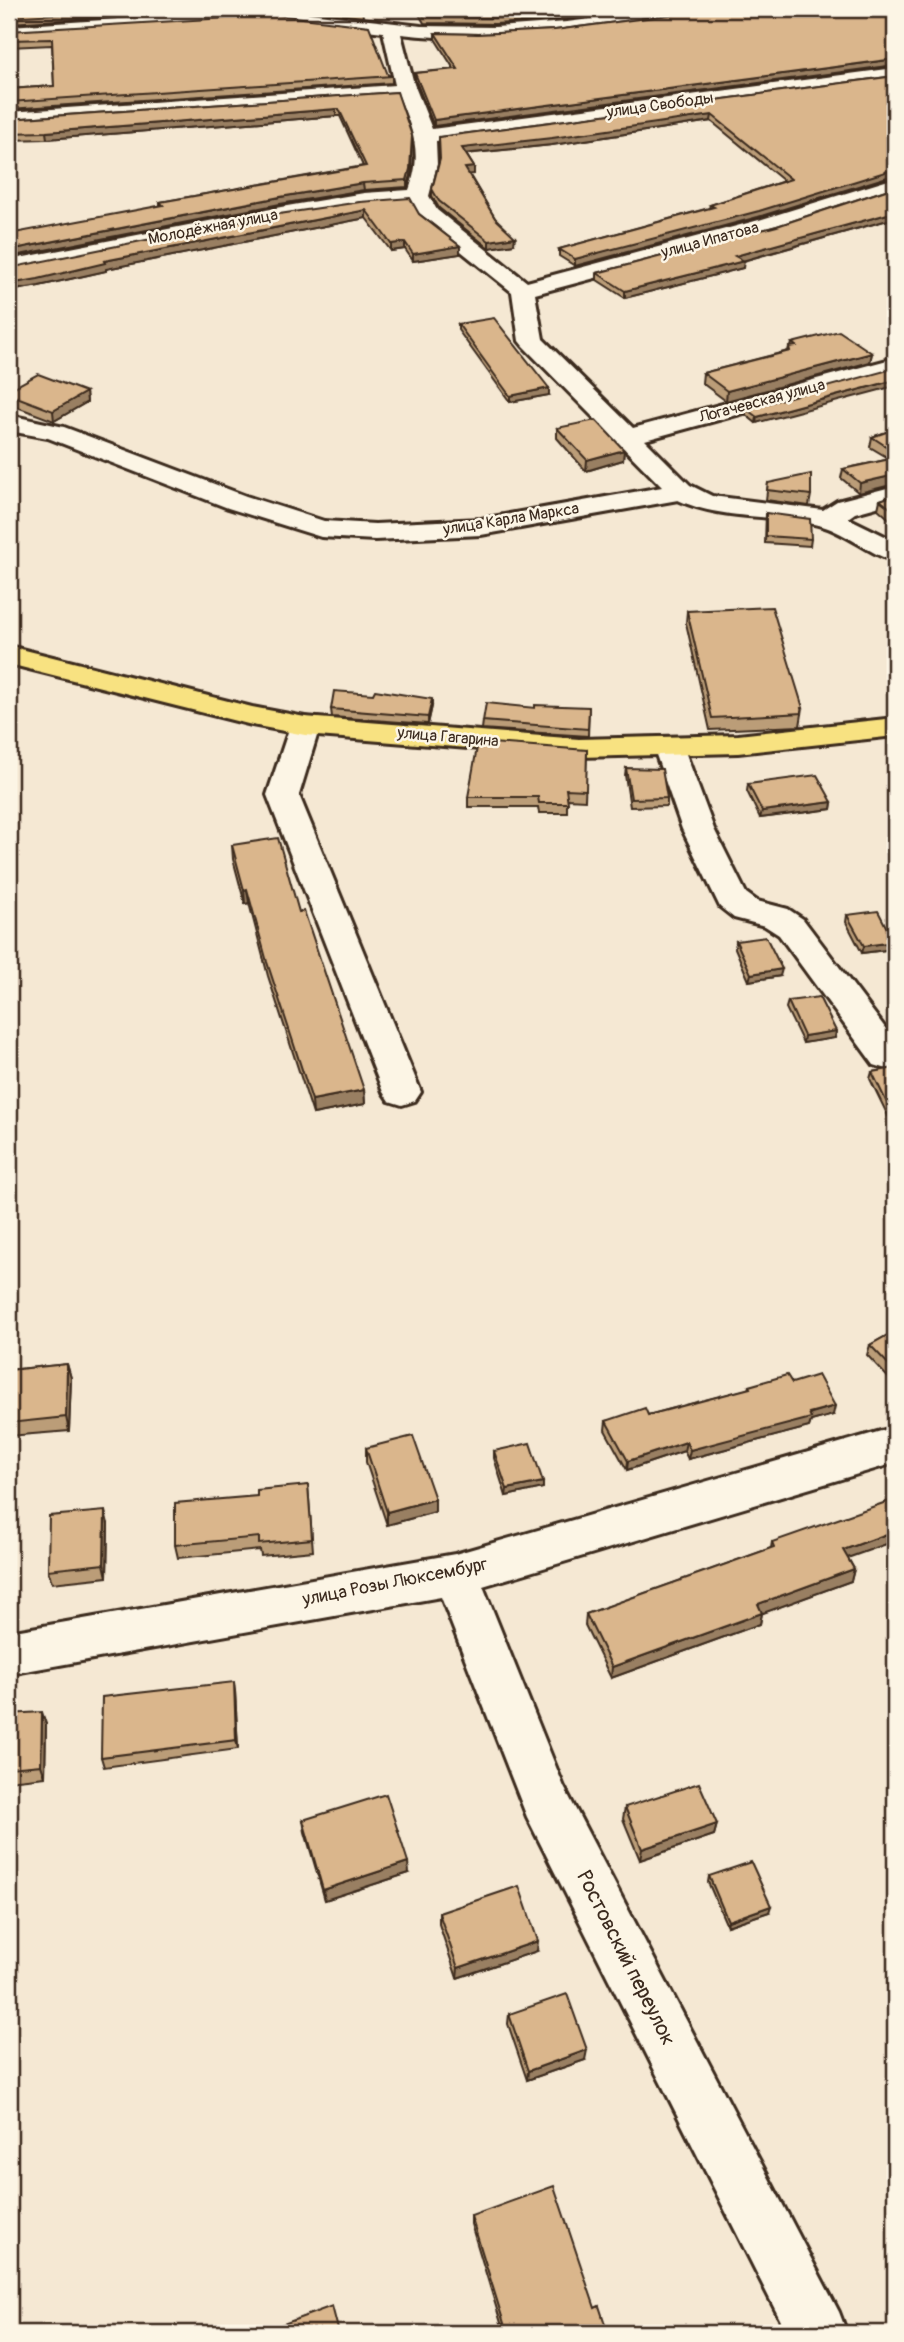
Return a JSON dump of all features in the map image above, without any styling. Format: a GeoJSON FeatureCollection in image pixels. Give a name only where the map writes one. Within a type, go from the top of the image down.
{"type":"FeatureCollection","features":[{"type":"Feature","properties":{"kind":"main road","name":"улица Гагарина"},"geometry":{"type":"LineString","coordinates":[[9,654],[252,716],[305,726],[579,748],[738,744],[895,727]]}},
{"type":"Feature","properties":{"kind":"street"},"geometry":{"type":"LineString","coordinates":[[9,30],[263,11],[391,29],[495,32],[567,27],[707,9]]}},
{"type":"Feature","properties":{"kind":"street"},"geometry":{"type":"LineString","coordinates":[[391,29],[406,90],[426,136],[429,168],[418,196],[429,214],[523,290],[531,341],[681,491],[706,503],[828,519],[874,539],[895,553]]}},
{"type":"Feature","properties":{"kind":"street","name":"улица Свободы"},"geometry":{"type":"LineString","coordinates":[[426,136],[895,74]]}},
{"type":"Feature","properties":{"kind":"street"},"geometry":{"type":"LineString","coordinates":[[9,118],[406,90]]}},
{"type":"Feature","properties":{"kind":"street","name":"улица Ипатова"},"geometry":{"type":"LineString","coordinates":[[523,290],[767,225],[895,184]]}},
{"type":"Feature","properties":{"kind":"street","name":"Молодёжная улица"},"geometry":{"type":"LineString","coordinates":[[9,267],[281,213],[363,200],[418,196]]}},
{"type":"Feature","properties":{"kind":"street","name":"Логачевская улица"},"geometry":{"type":"LineString","coordinates":[[629,437],[895,365]]}},
{"type":"Feature","properties":{"kind":"street","name":"улица Карла Маркса"},"geometry":{"type":"LineString","coordinates":[[9,423],[55,432],[237,502],[321,529],[375,532],[481,527],[681,491]]}},
{"type":"Feature","properties":{"kind":"street"},"geometry":{"type":"LineString","coordinates":[[828,519],[846,507],[895,494]]}},
{"type":"Feature","properties":{"kind":"street"},"geometry":{"type":"LineString","coordinates":[[305,726],[284,794],[402,1092]]}},
{"type":"Feature","properties":{"kind":"street"},"geometry":{"type":"LineString","coordinates":[[668,746],[698,829],[732,900],[746,911],[776,917],[791,927],[887,1056]]}},
{"type":"Feature","properties":{"kind":"street","name":"улица Розы Люксембург"},"geometry":{"type":"LineString","coordinates":[[9,1653],[455,1574],[895,1445]]}},
{"type":"Feature","properties":{"kind":"street","name":"Ростовский переулок"},"geometry":{"type":"LineString","coordinates":[[455,1574],[545,1800],[818,2333]]}},
{"type":"Feature","properties":{"kind":"building"},"geometry":{"type":"Polygon","coordinates":[[[9,9],[133,9],[9,17],[9,9]]]}},
{"type":"Feature","properties":{"kind":"building"},"geometry":{"type":"Polygon","coordinates":[[[419,9],[602,9],[495,18],[424,17],[419,9]]]}},
{"type":"Feature","properties":{"kind":"building"},"geometry":{"type":"Polygon","coordinates":[[[711,9],[895,9],[895,59],[434,120],[415,73],[458,69],[435,33],[555,30],[711,9]]]}},
{"type":"Feature","properties":{"kind":"building"},"geometry":{"type":"Polygon","coordinates":[[[277,15],[369,26],[388,75],[392,76],[9,102],[9,89],[54,86],[52,39],[9,40],[9,31],[277,15]]]}},
{"type":"Feature","properties":{"kind":"building"},"geometry":{"type":"Polygon","coordinates":[[[895,76],[895,169],[759,211],[575,259],[559,249],[714,207],[710,205],[791,179],[712,115],[462,148],[474,167],[465,168],[495,218],[515,237],[489,241],[439,201],[432,189],[440,159],[439,137],[895,76]]]}},
{"type":"Feature","properties":{"kind":"building"},"geometry":{"type":"Polygon","coordinates":[[[397,92],[412,136],[407,180],[363,183],[280,197],[9,250],[9,234],[163,205],[160,202],[366,166],[339,109],[46,132],[9,133],[9,119],[397,92]]]}},
{"type":"Feature","properties":{"kind":"building"},"geometry":{"type":"Polygon","coordinates":[[[895,187],[895,212],[735,256],[744,261],[625,291],[597,273],[777,226],[895,187]]]}},
{"type":"Feature","properties":{"kind":"building"},"geometry":{"type":"Polygon","coordinates":[[[410,198],[419,214],[460,246],[413,254],[405,242],[391,244],[366,210],[104,261],[105,263],[9,284],[9,268],[259,217],[360,202],[410,198]]]}},
{"type":"Feature","properties":{"kind":"building"},"geometry":{"type":"Polygon","coordinates":[[[494,318],[549,388],[510,396],[458,324],[494,318]]]}},
{"type":"Feature","properties":{"kind":"building"},"geometry":{"type":"Polygon","coordinates":[[[839,331],[872,353],[727,391],[703,373],[790,351],[789,347],[796,346],[792,343],[839,331]]]}},
{"type":"Feature","properties":{"kind":"building"},"geometry":{"type":"Polygon","coordinates":[[[892,369],[895,372],[895,380],[757,417],[746,409],[892,369]]]}},
{"type":"Feature","properties":{"kind":"building"},"geometry":{"type":"Polygon","coordinates":[[[38,374],[86,392],[53,411],[9,394],[9,390],[38,374]]]}},
{"type":"Feature","properties":{"kind":"building"},"geometry":{"type":"Polygon","coordinates":[[[596,420],[624,450],[587,460],[557,428],[596,420]]]}},
{"type":"Feature","properties":{"kind":"building"},"geometry":{"type":"Polygon","coordinates":[[[895,429],[895,452],[872,437],[895,429]]]}},
{"type":"Feature","properties":{"kind":"building"},"geometry":{"type":"Polygon","coordinates":[[[895,458],[895,475],[860,483],[843,469],[895,458]]]}},
{"type":"Feature","properties":{"kind":"building"},"geometry":{"type":"Polygon","coordinates":[[[811,474],[811,495],[767,490],[768,483],[811,474]]]}},
{"type":"Feature","properties":{"kind":"building"},"geometry":{"type":"Polygon","coordinates":[[[895,495],[895,512],[880,500],[895,495]]]}},
{"type":"Feature","properties":{"kind":"building"},"geometry":{"type":"Polygon","coordinates":[[[766,513],[810,519],[811,539],[766,536],[766,513]]]}},
{"type":"Feature","properties":{"kind":"building"},"geometry":{"type":"Polygon","coordinates":[[[772,607],[803,708],[802,713],[712,718],[687,611],[772,607]]]}},
{"type":"Feature","properties":{"kind":"building"},"geometry":{"type":"Polygon","coordinates":[[[375,690],[432,699],[428,717],[331,709],[334,691],[373,694],[375,690]]]}},
{"type":"Feature","properties":{"kind":"building"},"geometry":{"type":"Polygon","coordinates":[[[486,703],[535,708],[535,705],[589,707],[588,729],[483,721],[486,703]]]}},
{"type":"Feature","properties":{"kind":"building"},"geometry":{"type":"Polygon","coordinates":[[[478,742],[587,750],[586,790],[566,789],[568,803],[539,803],[538,797],[468,797],[478,742]]]}},
{"type":"Feature","properties":{"kind":"building"},"geometry":{"type":"Polygon","coordinates":[[[626,768],[662,769],[667,798],[631,799],[626,768]]]}},
{"type":"Feature","properties":{"kind":"building"},"geometry":{"type":"Polygon","coordinates":[[[817,775],[832,802],[762,811],[748,784],[817,775]]]}},
{"type":"Feature","properties":{"kind":"building"},"geometry":{"type":"Polygon","coordinates":[[[278,838],[299,912],[304,911],[364,1090],[312,1100],[232,845],[278,838]]]}},
{"type":"Feature","properties":{"kind":"building"},"geometry":{"type":"Polygon","coordinates":[[[878,911],[894,942],[864,946],[847,915],[878,911]]]}},
{"type":"Feature","properties":{"kind":"building"},"geometry":{"type":"Polygon","coordinates":[[[766,937],[782,969],[751,974],[736,941],[766,937]]]}},
{"type":"Feature","properties":{"kind":"building"},"geometry":{"type":"Polygon","coordinates":[[[819,997],[836,1031],[804,1036],[788,1001],[819,997]]]}},
{"type":"Feature","properties":{"kind":"building"},"geometry":{"type":"Polygon","coordinates":[[[895,1068],[895,1108],[890,1109],[872,1072],[895,1068]]]}},
{"type":"Feature","properties":{"kind":"building"},"geometry":{"type":"Polygon","coordinates":[[[895,1331],[895,1371],[870,1345],[895,1331]]]}},
{"type":"Feature","properties":{"kind":"building"},"geometry":{"type":"Polygon","coordinates":[[[67,1364],[66,1417],[9,1423],[9,1370],[67,1364]]]}},
{"type":"Feature","properties":{"kind":"building"},"geometry":{"type":"Polygon","coordinates":[[[787,1375],[792,1383],[818,1375],[835,1406],[809,1413],[811,1418],[690,1450],[686,1442],[628,1461],[606,1421],[645,1408],[648,1415],[750,1388],[749,1386],[787,1375]]]}},
{"type":"Feature","properties":{"kind":"building"},"geometry":{"type":"Polygon","coordinates":[[[413,1436],[435,1499],[387,1512],[366,1448],[413,1436]]]}},
{"type":"Feature","properties":{"kind":"building"},"geometry":{"type":"Polygon","coordinates":[[[530,1443],[543,1482],[507,1489],[494,1451],[530,1443]]]}},
{"type":"Feature","properties":{"kind":"building"},"geometry":{"type":"Polygon","coordinates":[[[308,1485],[312,1539],[259,1544],[259,1537],[175,1545],[175,1503],[257,1496],[257,1490],[308,1485]]]}},
{"type":"Feature","properties":{"kind":"building"},"geometry":{"type":"Polygon","coordinates":[[[895,1499],[895,1531],[843,1550],[854,1569],[758,1604],[762,1613],[612,1667],[586,1614],[774,1547],[772,1542],[895,1499]]]}},
{"type":"Feature","properties":{"kind":"building"},"geometry":{"type":"Polygon","coordinates":[[[105,1511],[104,1564],[48,1570],[49,1516],[105,1511]]]}},
{"type":"Feature","properties":{"kind":"building"},"geometry":{"type":"Polygon","coordinates":[[[234,1682],[236,1740],[101,1757],[102,1697],[234,1682]]]}},
{"type":"Feature","properties":{"kind":"building"},"geometry":{"type":"Polygon","coordinates":[[[42,1712],[41,1765],[9,1768],[9,1714],[42,1712]]]}},
{"type":"Feature","properties":{"kind":"building"},"geometry":{"type":"Polygon","coordinates":[[[699,1783],[717,1824],[642,1849],[625,1807],[699,1783]]]}},
{"type":"Feature","properties":{"kind":"building"},"geometry":{"type":"Polygon","coordinates":[[[386,1794],[408,1862],[323,1890],[303,1820],[386,1794]]]}},
{"type":"Feature","properties":{"kind":"building"},"geometry":{"type":"Polygon","coordinates":[[[751,1862],[771,1906],[728,1921],[709,1876],[751,1862]]]}},
{"type":"Feature","properties":{"kind":"building"},"geometry":{"type":"Polygon","coordinates":[[[519,1886],[538,1941],[458,1968],[439,1913],[519,1886]]]}},
{"type":"Feature","properties":{"kind":"building"},"geometry":{"type":"Polygon","coordinates":[[[567,1994],[587,2050],[528,2071],[509,2014],[567,1994]]]}},
{"type":"Feature","properties":{"kind":"building"},"geometry":{"type":"Polygon","coordinates":[[[554,2186],[595,2308],[599,2306],[608,2333],[507,2333],[471,2216],[554,2186]]]}},
{"type":"Feature","properties":{"kind":"building"},"geometry":{"type":"Polygon","coordinates":[[[332,2306],[339,2333],[271,2333],[270,2329],[332,2306]]]}}]}
